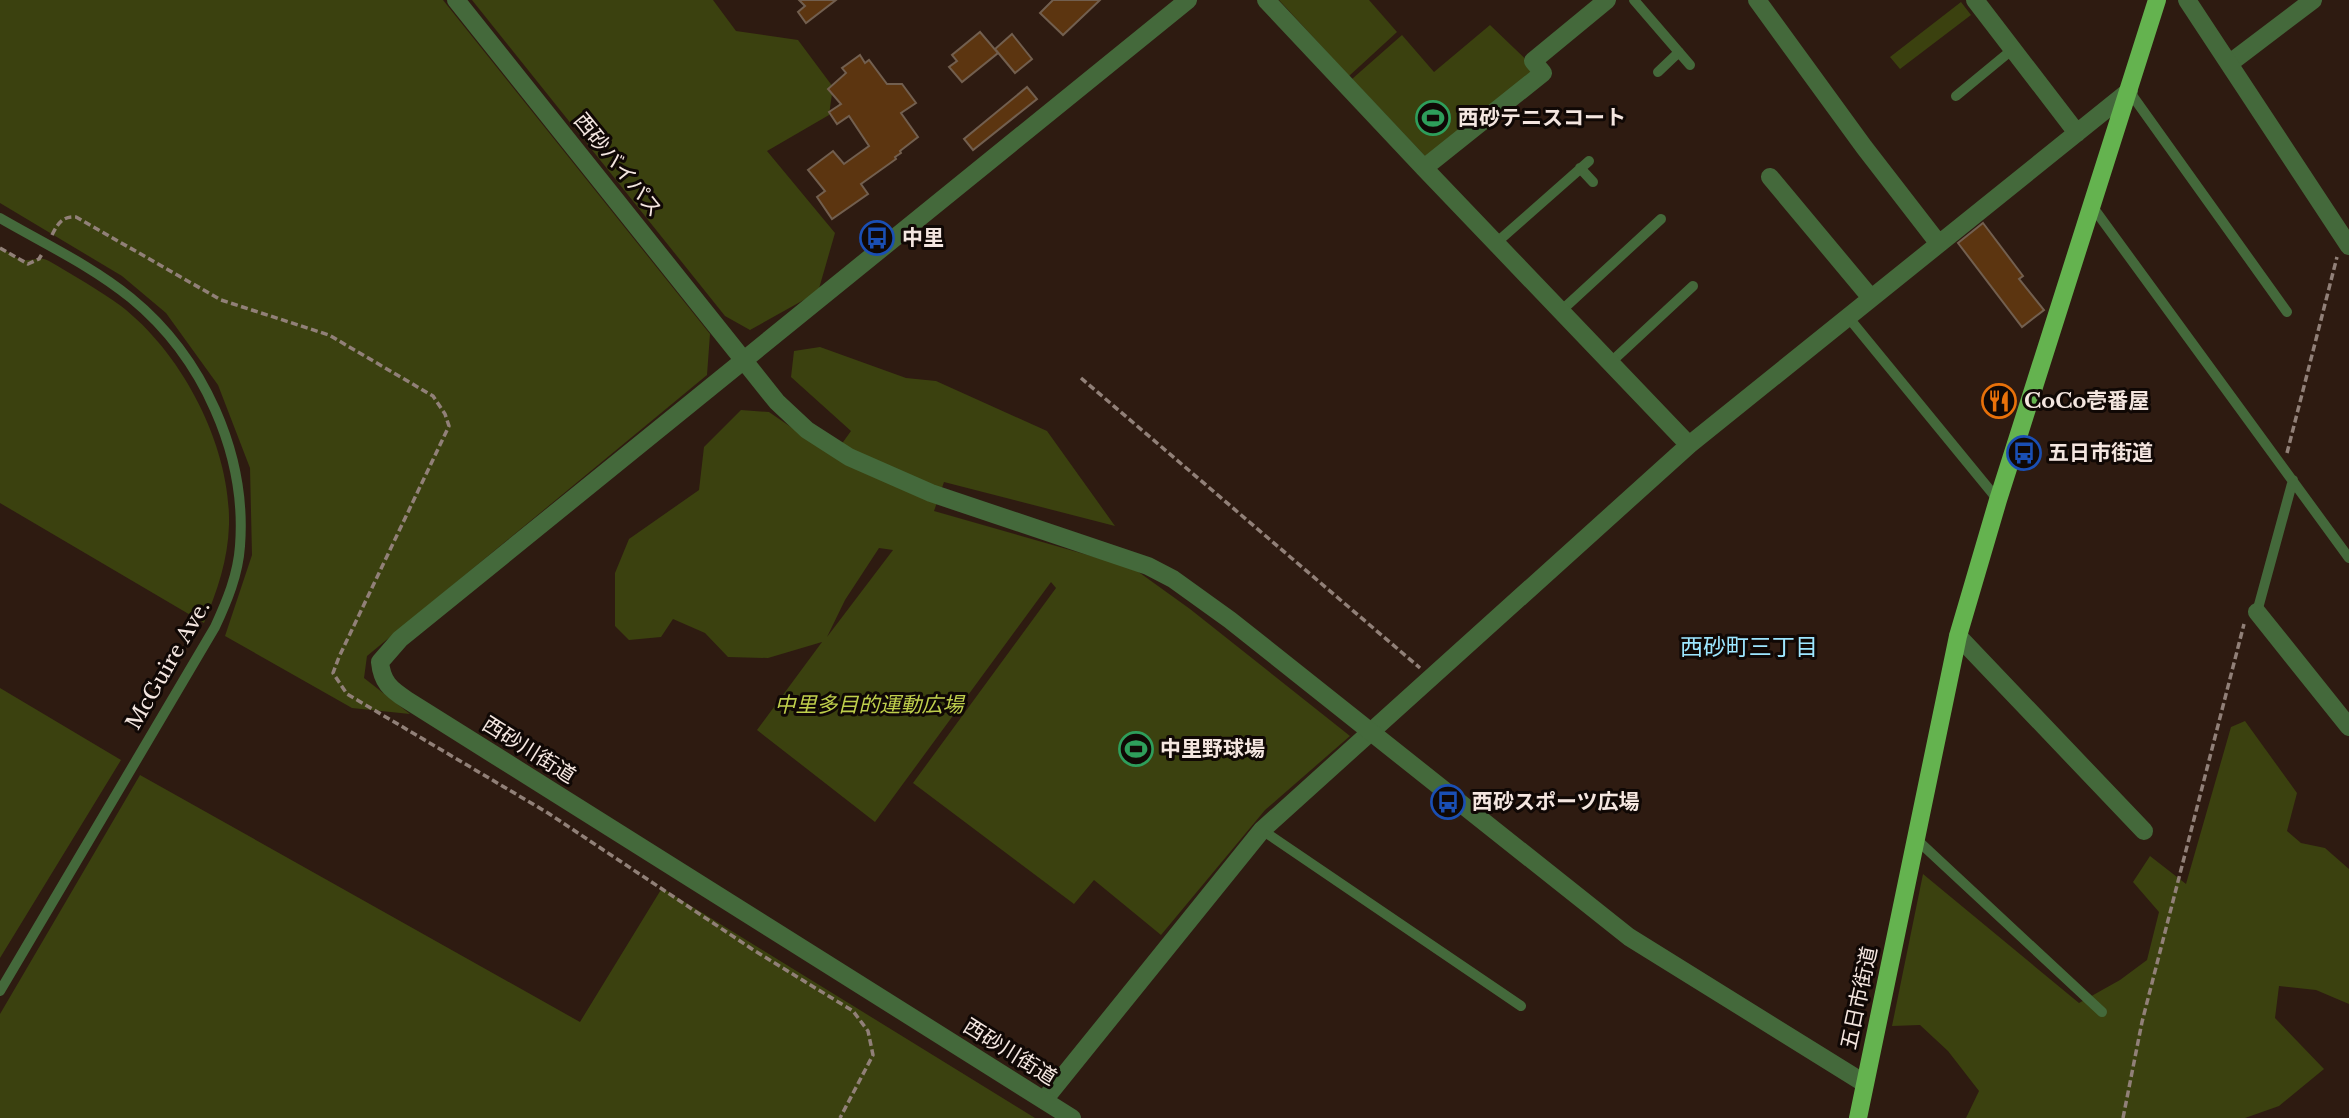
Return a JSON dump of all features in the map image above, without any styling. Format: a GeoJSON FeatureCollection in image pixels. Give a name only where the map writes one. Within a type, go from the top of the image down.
{"type":"FeatureCollection","features":[{"type":"Feature","properties":{"kind":"main road","name":"五日市街道"},"geometry":{"type":"LineString","coordinates":[[1858,1118],[1958,636],[1998,500],[2157,0]]}},
{"type":"Feature","properties":{"kind":"street","name":"西砂バイパス"},"geometry":{"type":"LineString","coordinates":[[456,0],[744,359],[787,411],[807,430],[849,457],[931,493],[1124,556],[1172,579],[1230,620],[1629,937],[1864,1083]]}},
{"type":"Feature","properties":{"kind":"street","name":"西砂川街道"},"geometry":{"type":"LineString","coordinates":[[1072,1118],[388,688],[381,676],[380,662],[400,639],[1188,0]]}},
{"type":"Feature","properties":{"kind":"street"},"geometry":{"type":"LineString","coordinates":[[1266,0],[1689,445]]}},
{"type":"Feature","properties":{"kind":"street"},"geometry":{"type":"LineString","coordinates":[[1424,168],[1543,73],[1533,61],[1607,0]]}},
{"type":"Feature","properties":{"kind":"street"},"geometry":{"type":"LineString","coordinates":[[1757,0],[1864,148],[1939,244]]}},
{"type":"Feature","properties":{"kind":"street"},"geometry":{"type":"LineString","coordinates":[[1975,0],[2077,133]]}},
{"type":"Feature","properties":{"kind":"street"},"geometry":{"type":"LineString","coordinates":[[2187,0],[2346,241]]}},
{"type":"Feature","properties":{"kind":"street"},"geometry":{"type":"LineString","coordinates":[[2230,63],[2314,0]]}},
{"type":"Feature","properties":{"kind":"street"},"geometry":{"type":"LineString","coordinates":[[1044,1100],[1262,830],[1689,445],[2129,91]]}},
{"type":"Feature","properties":{"kind":"street"},"geometry":{"type":"LineString","coordinates":[[1770,177],[1798,198],[1871,298]]}},
{"type":"Feature","properties":{"kind":"street"},"geometry":{"type":"LineString","coordinates":[[2252,614],[2349,727]]}},
{"type":"Feature","properties":{"kind":"street"},"geometry":{"type":"LineString","coordinates":[[1958,636],[2144,831]]}},
{"type":"Feature","properties":{"kind":"lane"},"geometry":{"type":"LineString","coordinates":[[1634,0],[1690,65]]}},
{"type":"Feature","properties":{"kind":"lane"},"geometry":{"type":"LineString","coordinates":[[1956,96],[2013,49]]}},
{"type":"Feature","properties":{"kind":"lane"},"geometry":{"type":"LineString","coordinates":[[1658,72],[1679,52]]}},
{"type":"Feature","properties":{"kind":"lane"},"geometry":{"type":"LineString","coordinates":[[2129,91],[2287,312]]}},
{"type":"Feature","properties":{"kind":"lane"},"geometry":{"type":"LineString","coordinates":[[1496,243],[1589,160]]}},
{"type":"Feature","properties":{"kind":"lane"},"geometry":{"type":"LineString","coordinates":[[1580,168],[1593,182]]}},
{"type":"Feature","properties":{"kind":"lane"},"geometry":{"type":"LineString","coordinates":[[2092,206],[2349,558]]}},
{"type":"Feature","properties":{"kind":"lane","name":"McGuire Ave."},"geometry":{"type":"LineString","coordinates":[[0,218],[111,283],[131,298],[174,341],[203,384],[228,444],[239,489],[241,522],[236,572],[215,627],[0,991]]}},
{"type":"Feature","properties":{"kind":"lane"},"geometry":{"type":"LineString","coordinates":[[1561,311],[1661,219]]}},
{"type":"Feature","properties":{"kind":"lane"},"geometry":{"type":"LineString","coordinates":[[1610,363],[1693,286]]}},
{"type":"Feature","properties":{"kind":"lane"},"geometry":{"type":"LineString","coordinates":[[1848,317],[1998,500]]}},
{"type":"Feature","properties":{"kind":"lane"},"geometry":{"type":"LineString","coordinates":[[2252,614],[2293,480]]}},
{"type":"Feature","properties":{"kind":"lane"},"geometry":{"type":"LineString","coordinates":[[1262,830],[1521,1006]]}},
{"type":"Feature","properties":{"kind":"lane"},"geometry":{"type":"LineString","coordinates":[[1915,838],[2102,1012]]}},
{"type":"Feature","properties":{"kind":"path"},"geometry":{"type":"LineString","coordinates":[[2284,467],[2346,241]]}},
{"type":"Feature","properties":{"kind":"path"},"geometry":{"type":"LineString","coordinates":[[1081,378],[1431,677]]}},
{"type":"Feature","properties":{"kind":"path"},"geometry":{"type":"LineString","coordinates":[[2123,1118],[2142,1022],[2252,614]]}},
{"type":"Feature","properties":{"kind":"green space"},"geometry":{"type":"Polygon","coordinates":[[[0,0],[443,0],[710,334],[707,375],[367,656],[364,678],[410,714],[352,708],[225,636],[252,555],[250,468],[218,385],[166,313],[122,276],[0,203],[0,0]]]}},
{"type":"Feature","properties":{"kind":"green space"},"geometry":{"type":"Polygon","coordinates":[[[472,0],[713,0],[736,31],[798,40],[833,87],[829,115],[767,151],[835,233],[818,292],[750,330],[725,316],[472,0]]]}},
{"type":"Feature","properties":{"kind":"green space"},"geometry":{"type":"Polygon","coordinates":[[[1279,0],[1369,0],[1397,32],[1349,76],[1279,0]]]}},
{"type":"Feature","properties":{"kind":"green space"},"geometry":{"type":"Polygon","coordinates":[[[1961,2],[1971,15],[1900,69],[1890,57],[1961,2]]]}},
{"type":"Feature","properties":{"kind":"green space","name":"西砂テニスコート"},"geometry":{"type":"Polygon","coordinates":[[[1490,25],[1538,71],[1426,157],[1352,79],[1402,35],[1434,72],[1490,25]]]}},
{"type":"Feature","properties":{"kind":"green space"},"geometry":{"type":"Polygon","coordinates":[[[0,247],[20,259],[49,261],[121,306],[144,326],[164,349],[199,404],[222,465],[229,525],[227,551],[221,575],[204,623],[0,503],[0,247]]]}},
{"type":"Feature","properties":{"kind":"green space","name":"中里多目的運動広場"},"geometry":{"type":"Polygon","coordinates":[[[820,347],[906,378],[936,381],[1047,431],[1115,526],[944,482],[934,511],[1133,568],[1190,609],[1350,736],[1265,810],[1161,935],[1094,880],[1074,904],[913,783],[1056,588],[1051,582],[875,822],[757,730],[822,642],[768,658],[728,657],[705,633],[673,619],[661,637],[629,640],[615,626],[615,573],[629,539],[699,490],[704,447],[741,410],[769,412],[833,456],[851,431],[791,377],[794,351],[820,347]],[[879,548],[845,600],[827,637],[893,550],[879,548]]]}},
{"type":"Feature","properties":{"kind":"green space"},"geometry":{"type":"Polygon","coordinates":[[[0,688],[121,760],[0,958],[0,688]]]}},
{"type":"Feature","properties":{"kind":"green space"},"geometry":{"type":"Polygon","coordinates":[[[2245,721],[2297,793],[2287,831],[2301,843],[2325,848],[2349,869],[2349,1004],[2316,990],[2279,986],[2275,1018],[2324,1069],[2279,1106],[2245,1118],[1966,1118],[1979,1091],[1948,1051],[1920,1025],[1892,1026],[1923,874],[2079,1003],[2120,980],[2147,960],[2159,912],[2133,882],[2150,856],[2186,884],[2231,727],[2245,721]]]}},
{"type":"Feature","properties":{"kind":"green space"},"geometry":{"type":"Polygon","coordinates":[[[140,775],[580,1022],[662,888],[1035,1118],[0,1118],[0,1014],[140,775]]]}},
{"type":"Feature","properties":{"kind":"building"},"geometry":{"type":"Polygon","coordinates":[[[799,0],[836,0],[806,23],[798,12],[805,6],[799,0]]]}},
{"type":"Feature","properties":{"kind":"building"},"geometry":{"type":"Polygon","coordinates":[[[1053,0],[1100,0],[1063,35],[1040,13],[1053,0]]]}},
{"type":"Feature","properties":{"kind":"building"},"geometry":{"type":"Polygon","coordinates":[[[980,32],[998,53],[962,82],[949,67],[957,61],[952,55],[980,32]]]}},
{"type":"Feature","properties":{"kind":"building"},"geometry":{"type":"Polygon","coordinates":[[[1012,34],[1032,59],[1015,73],[995,49],[1012,34]]]}},
{"type":"Feature","properties":{"kind":"building"},"geometry":{"type":"Polygon","coordinates":[[[860,55],[865,63],[869,60],[887,84],[902,84],[916,103],[901,113],[918,137],[900,151],[896,159],[861,184],[868,194],[832,219],[817,197],[825,191],[808,170],[833,151],[844,164],[869,146],[849,116],[837,124],[829,112],[841,104],[828,89],[846,73],[842,68],[860,55]]]}},
{"type":"Feature","properties":{"kind":"building"},"geometry":{"type":"Polygon","coordinates":[[[1027,87],[1037,99],[973,150],[964,139],[1027,87]]]}},
{"type":"Feature","properties":{"kind":"building"},"geometry":{"type":"Polygon","coordinates":[[[1983,223],[2023,276],[2019,279],[2044,310],[2022,327],[1958,243],[1983,223]]]}},
{"type":"Feature","properties":{"kind":"place","name":"西砂テニスコート"},"geometry":{"type":"Point","coordinates":[1433,118]}},
{"type":"Feature","properties":{"kind":"place","name":"中里"},"geometry":{"type":"Point","coordinates":[877,238]}},
{"type":"Feature","properties":{"kind":"place","name":"CoCo壱番屋"},"geometry":{"type":"Point","coordinates":[1999,401]}},
{"type":"Feature","properties":{"kind":"place","name":"五日市街道"},"geometry":{"type":"Point","coordinates":[2024,453]}},
{"type":"Feature","properties":{"kind":"place","name":"中里野球場"},"geometry":{"type":"Point","coordinates":[1136,749]}},
{"type":"Feature","properties":{"kind":"place","name":"西砂スポーツ広場"},"geometry":{"type":"Point","coordinates":[1448,802]}},
{"type":"Feature","properties":{"kind":"district","name":"西砂町三丁目"},"geometry":{"type":"Point","coordinates":[1749,647]}}]}
